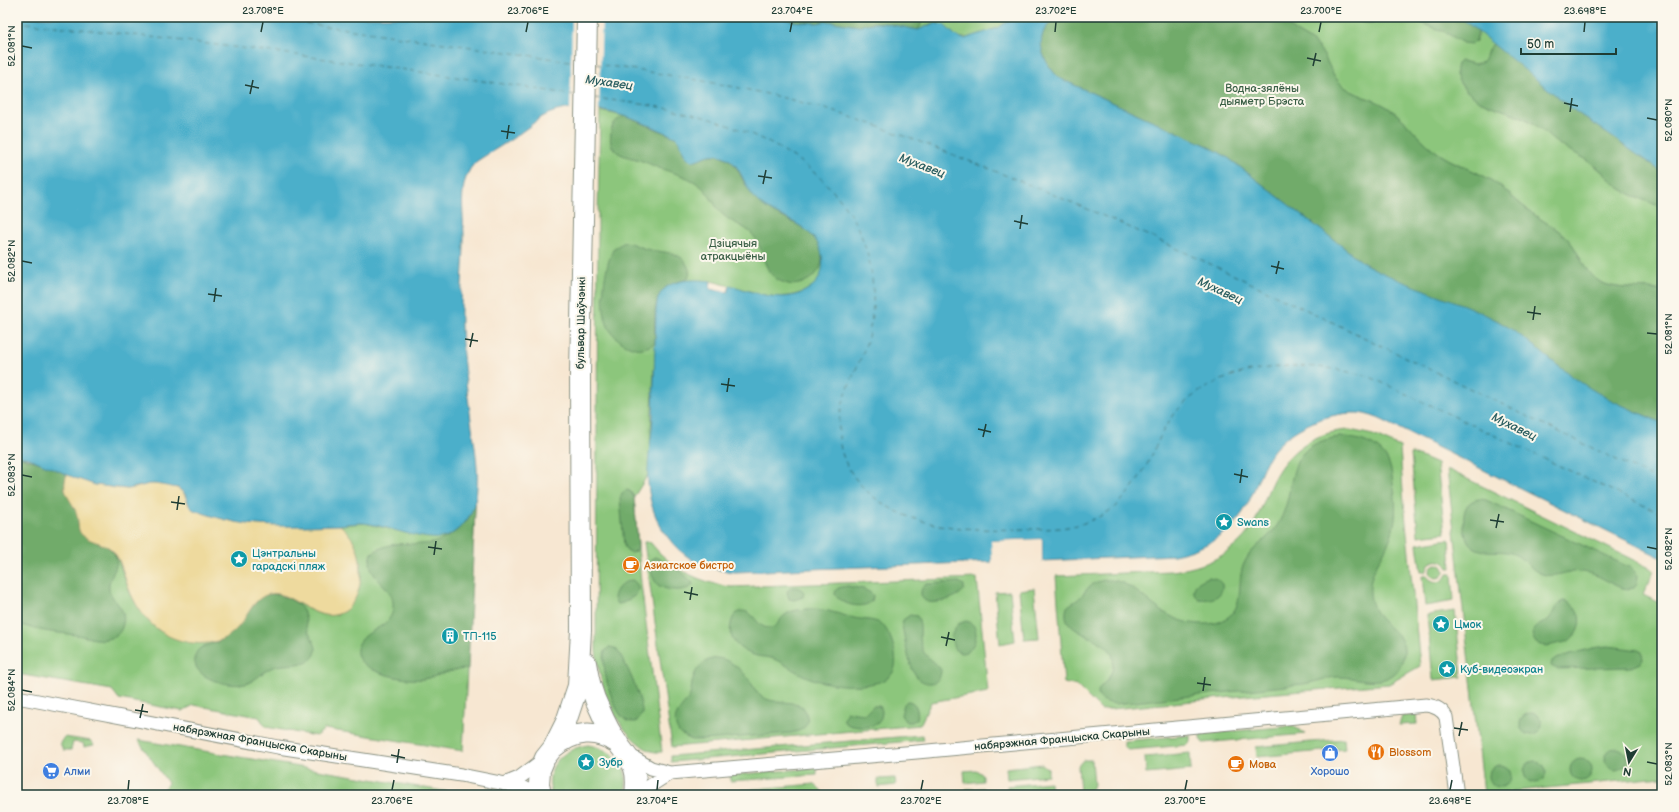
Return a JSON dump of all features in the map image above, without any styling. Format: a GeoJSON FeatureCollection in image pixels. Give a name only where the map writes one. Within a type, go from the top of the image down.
{"type":"FeatureCollection","features":[{"type":"Feature","properties":{"kind":"main road","name":"бульвар Шаўчэнкі"},"geometry":{"type":"LineString","coordinates":[[542,795],[539,784],[540,770],[566,722],[578,686],[581,630],[580,374],[586,17]]}},
{"type":"Feature","properties":{"kind":"main road","name":"бульвар Шаўчэнкі"},"geometry":{"type":"LineString","coordinates":[[581,630],[589,684],[599,709],[635,768],[637,782],[635,795]]}},
{"type":"Feature","properties":{"kind":"main road"},"geometry":{"type":"LineString","coordinates":[[549,753],[568,738],[585,733],[597,734],[609,738],[624,750]]}},
{"type":"Feature","properties":{"kind":"street","name":"набярэжная Францыска Скарыны"},"geometry":{"type":"LineString","coordinates":[[17,697],[278,747],[460,775],[521,787],[538,795]]}},
{"type":"Feature","properties":{"kind":"street","name":"набярэжная Францыска Скарыны"},"geometry":{"type":"LineString","coordinates":[[624,750],[651,768],[670,772],[917,752],[1426,705],[1441,710],[1447,720],[1457,795]]}},
{"type":"Feature","properties":{"kind":"street"},"geometry":{"type":"LineString","coordinates":[[504,784],[519,778],[549,753]]}},
{"type":"Feature","properties":{"kind":"street","name":"набярэжная Францыска Скарыны"},"geometry":{"type":"LineString","coordinates":[[635,795],[670,772]]}},
{"type":"Feature","properties":{"kind":"green space"},"geometry":{"type":"Polygon","coordinates":[[[779,17],[1016,17],[977,36],[961,38],[938,23],[930,24],[918,30],[779,17]]]}},
{"type":"Feature","properties":{"kind":"green space"},"geometry":{"type":"Polygon","coordinates":[[[779,17],[921,17],[921,25],[918,30],[883,23],[872,23],[858,26],[827,21],[817,23],[792,21],[779,17]]]}},
{"type":"Feature","properties":{"kind":"green space","name":"Водна-зялёны дыяметр Брэста"},"geometry":{"type":"Polygon","coordinates":[[[1056,17],[1284,17],[1290,27],[1317,46],[1334,76],[1341,84],[1358,94],[1387,107],[1400,117],[1434,150],[1449,160],[1490,180],[1533,214],[1562,233],[1574,247],[1585,268],[1597,280],[1612,286],[1662,291],[1662,423],[1595,392],[1564,371],[1518,334],[1498,321],[1385,275],[1365,264],[1227,157],[1208,146],[1059,78],[1050,68],[1044,56],[1041,43],[1045,29],[1056,17]]]}},
{"type":"Feature","properties":{"kind":"green space"},"geometry":{"type":"Polygon","coordinates":[[[1284,17],[1349,17],[1362,22],[1371,23],[1378,21],[1383,17],[1412,17],[1426,25],[1443,30],[1463,43],[1478,37],[1478,31],[1494,44],[1489,49],[1485,59],[1480,63],[1474,64],[1460,61],[1457,64],[1456,75],[1465,90],[1482,102],[1520,116],[1531,122],[1541,128],[1554,140],[1592,163],[1621,189],[1662,207],[1662,291],[1612,286],[1597,280],[1585,268],[1574,247],[1562,233],[1533,214],[1490,180],[1449,160],[1434,150],[1400,117],[1387,107],[1346,88],[1341,84],[1334,76],[1317,46],[1290,27],[1284,17]]]}},
{"type":"Feature","properties":{"kind":"green space"},"geometry":{"type":"Polygon","coordinates":[[[1349,17],[1383,17],[1375,22],[1366,23],[1349,17]]]}},
{"type":"Feature","properties":{"kind":"green space"},"geometry":{"type":"Polygon","coordinates":[[[1412,17],[1460,17],[1478,31],[1476,41],[1473,44],[1463,43],[1443,31],[1426,25],[1412,17]]]}},
{"type":"Feature","properties":{"kind":"green space"},"geometry":{"type":"Polygon","coordinates":[[[1494,44],[1575,111],[1662,172],[1662,207],[1635,197],[1620,188],[1593,164],[1554,141],[1530,121],[1484,103],[1466,90],[1458,79],[1456,72],[1457,64],[1460,61],[1474,64],[1480,63],[1485,59],[1489,49],[1494,44]]]}},
{"type":"Feature","properties":{"kind":"green space","name":"Дзіцячыя атракцыёны"},"geometry":{"type":"Polygon","coordinates":[[[600,111],[628,117],[778,216],[798,225],[813,245],[823,264],[822,273],[818,281],[812,287],[805,291],[787,296],[769,296],[711,281],[684,281],[654,369],[649,473],[634,497],[641,583],[662,752],[651,751],[643,747],[620,723],[608,701],[600,676],[596,651],[598,215],[600,111]]]}},
{"type":"Feature","properties":{"kind":"green space"},"geometry":{"type":"Polygon","coordinates":[[[625,116],[677,138],[681,143],[684,154],[697,160],[704,156],[715,155],[722,156],[730,161],[736,167],[754,196],[761,203],[771,211],[798,225],[814,237],[819,245],[822,256],[822,264],[817,273],[805,282],[794,285],[777,279],[771,275],[753,235],[723,215],[706,191],[698,184],[683,176],[618,153],[611,144],[610,138],[612,127],[615,122],[625,116]]]}},
{"type":"Feature","properties":{"kind":"green space"},"geometry":{"type":"Polygon","coordinates":[[[625,242],[646,249],[676,255],[685,262],[689,268],[689,276],[687,279],[667,287],[658,298],[655,313],[655,343],[648,347],[636,348],[623,343],[610,330],[606,322],[603,300],[607,266],[614,248],[625,242]]]}},
{"type":"Feature","properties":{"kind":"green space"},"geometry":{"type":"Polygon","coordinates":[[[1350,430],[1373,435],[1400,447],[1420,666],[1389,684],[1101,710],[1077,686],[1064,683],[1056,576],[1171,571],[1194,567],[1206,563],[1226,553],[1244,537],[1258,516],[1279,469],[1295,451],[1315,438],[1338,431],[1350,430]]]}},
{"type":"Feature","properties":{"kind":"green space"},"geometry":{"type":"Polygon","coordinates":[[[1339,437],[1360,440],[1374,446],[1384,455],[1390,467],[1396,512],[1393,530],[1372,576],[1370,591],[1372,603],[1377,614],[1381,620],[1400,638],[1403,644],[1403,659],[1396,672],[1388,678],[1381,680],[1335,677],[1303,684],[1116,704],[1106,702],[1100,698],[1098,693],[1099,689],[1112,671],[1112,654],[1107,647],[1075,629],[1069,623],[1066,616],[1067,607],[1079,598],[1091,585],[1107,580],[1125,584],[1134,589],[1157,608],[1174,618],[1193,623],[1206,624],[1222,621],[1233,612],[1236,607],[1241,573],[1246,560],[1276,527],[1283,513],[1298,460],[1307,450],[1320,442],[1339,437]]]}},
{"type":"Feature","properties":{"kind":"green space"},"geometry":{"type":"Polygon","coordinates":[[[1411,453],[1437,464],[1445,533],[1418,536],[1411,453]]]}},
{"type":"Feature","properties":{"kind":"green space"},"geometry":{"type":"Polygon","coordinates":[[[17,456],[67,474],[65,479],[117,557],[130,593],[139,609],[148,621],[158,630],[291,599],[316,613],[327,615],[339,614],[352,602],[360,582],[361,572],[358,551],[347,533],[340,525],[364,523],[425,537],[475,499],[476,488],[463,751],[325,729],[316,736],[266,727],[259,717],[194,705],[182,711],[119,699],[112,690],[17,674],[17,456]]]}},
{"type":"Feature","properties":{"kind":"green space"},"geometry":{"type":"Polygon","coordinates":[[[17,456],[41,463],[67,474],[65,481],[66,492],[76,511],[80,532],[90,540],[110,548],[116,557],[117,561],[110,580],[109,589],[113,598],[121,609],[124,618],[121,630],[112,638],[95,639],[39,630],[17,623],[17,456]]]}},
{"type":"Feature","properties":{"kind":"green space"},"geometry":{"type":"Polygon","coordinates":[[[1447,469],[1654,570],[1643,595],[1662,604],[1662,777],[1484,794],[1447,469]]]}},
{"type":"Feature","properties":{"kind":"green space"},"geometry":{"type":"Polygon","coordinates":[[[476,488],[468,669],[451,671],[424,679],[415,679],[391,676],[368,667],[360,660],[357,652],[360,642],[369,633],[389,619],[393,608],[393,600],[390,593],[375,576],[371,569],[370,562],[372,553],[391,545],[430,543],[451,534],[468,519],[474,504],[476,488]]]}},
{"type":"Feature","properties":{"kind":"green space"},"geometry":{"type":"Polygon","coordinates":[[[626,490],[630,491],[634,497],[638,545],[637,550],[632,553],[628,552],[624,546],[620,498],[622,493],[626,490]]]}},
{"type":"Feature","properties":{"kind":"green space"},"geometry":{"type":"Polygon","coordinates":[[[1479,499],[1486,500],[1631,568],[1638,575],[1637,584],[1634,588],[1623,588],[1597,576],[1581,572],[1570,572],[1552,576],[1541,574],[1516,555],[1511,553],[1477,549],[1467,540],[1464,519],[1467,506],[1471,502],[1479,499]]]}},
{"type":"Feature","properties":{"kind":"green space"},"geometry":{"type":"Polygon","coordinates":[[[1449,539],[1451,568],[1448,568],[1440,561],[1435,561],[1430,563],[1426,572],[1421,572],[1417,544],[1449,539]]]}},
{"type":"Feature","properties":{"kind":"green space"},"geometry":{"type":"Polygon","coordinates":[[[644,542],[650,542],[667,559],[686,572],[707,582],[731,587],[977,578],[988,692],[931,702],[920,725],[672,747],[644,542]]]}},
{"type":"Feature","properties":{"kind":"green space"},"geometry":{"type":"Polygon","coordinates":[[[654,557],[675,568],[687,577],[693,584],[691,587],[682,590],[671,590],[658,585],[653,577],[650,567],[650,561],[654,557]]]}},
{"type":"Feature","properties":{"kind":"green space"},"geometry":{"type":"Polygon","coordinates":[[[1437,564],[1442,566],[1444,571],[1442,576],[1437,578],[1432,576],[1430,571],[1432,566],[1437,564]]]}},
{"type":"Feature","properties":{"kind":"green space"},"geometry":{"type":"Polygon","coordinates":[[[1447,574],[1452,574],[1454,601],[1425,606],[1422,576],[1427,576],[1429,579],[1438,582],[1443,580],[1447,574]]]}},
{"type":"Feature","properties":{"kind":"green space"},"geometry":{"type":"Polygon","coordinates":[[[1209,577],[1217,579],[1222,584],[1221,592],[1212,599],[1199,599],[1194,594],[1194,588],[1200,581],[1209,577]]]}},
{"type":"Feature","properties":{"kind":"green space"},"geometry":{"type":"Polygon","coordinates":[[[632,580],[638,586],[636,595],[623,603],[617,604],[614,596],[617,589],[625,582],[632,580]]]}},
{"type":"Feature","properties":{"kind":"green space"},"geometry":{"type":"Polygon","coordinates":[[[959,582],[964,585],[964,590],[953,598],[942,601],[928,602],[923,599],[921,594],[922,588],[926,584],[959,582]]]}},
{"type":"Feature","properties":{"kind":"green space"},"geometry":{"type":"Polygon","coordinates":[[[848,586],[863,589],[871,593],[873,596],[872,601],[868,604],[858,606],[847,604],[842,601],[835,595],[835,592],[839,588],[848,586]]]}},
{"type":"Feature","properties":{"kind":"green space"},"geometry":{"type":"Polygon","coordinates":[[[794,587],[800,588],[804,592],[803,597],[794,600],[789,599],[787,591],[794,587]]]}},
{"type":"Feature","properties":{"kind":"green space"},"geometry":{"type":"Polygon","coordinates":[[[1034,588],[1039,638],[1024,639],[1019,590],[1034,588]]]}},
{"type":"Feature","properties":{"kind":"green space"},"geometry":{"type":"Polygon","coordinates":[[[1010,591],[1015,641],[1000,644],[995,592],[1010,591]]]}},
{"type":"Feature","properties":{"kind":"green space"},"geometry":{"type":"Polygon","coordinates":[[[273,594],[290,599],[300,606],[305,616],[308,631],[316,648],[314,657],[304,663],[273,667],[253,681],[238,685],[221,683],[212,680],[199,671],[195,665],[196,652],[202,647],[218,642],[222,639],[258,600],[265,595],[273,594]]]}},
{"type":"Feature","properties":{"kind":"green space"},"geometry":{"type":"Polygon","coordinates":[[[1563,601],[1569,603],[1577,610],[1580,621],[1577,632],[1571,639],[1563,643],[1546,646],[1536,643],[1533,638],[1533,630],[1549,619],[1556,607],[1563,601]]]}},
{"type":"Feature","properties":{"kind":"green space"},"geometry":{"type":"Polygon","coordinates":[[[795,610],[824,610],[880,623],[888,632],[895,652],[895,665],[891,675],[880,682],[857,685],[818,681],[809,678],[774,659],[757,656],[746,652],[737,645],[731,636],[730,630],[732,620],[735,614],[741,611],[746,611],[749,613],[761,625],[772,628],[787,613],[795,610]]]}},
{"type":"Feature","properties":{"kind":"green space"},"geometry":{"type":"Polygon","coordinates":[[[1455,611],[1462,677],[1433,680],[1427,615],[1455,611]]]}},
{"type":"Feature","properties":{"kind":"green space"},"geometry":{"type":"Polygon","coordinates":[[[910,615],[917,616],[919,620],[920,640],[923,651],[941,670],[937,681],[927,683],[919,679],[910,662],[902,626],[903,620],[910,615]]]}},
{"type":"Feature","properties":{"kind":"green space"},"geometry":{"type":"Polygon","coordinates":[[[966,621],[971,623],[974,627],[976,638],[974,644],[966,652],[961,653],[954,649],[951,636],[958,624],[966,621]]]}},
{"type":"Feature","properties":{"kind":"green space"},"geometry":{"type":"Polygon","coordinates":[[[1608,646],[1638,650],[1642,652],[1643,660],[1631,667],[1557,669],[1551,666],[1552,661],[1556,658],[1593,648],[1608,646]]]}},
{"type":"Feature","properties":{"kind":"green space"},"geometry":{"type":"Polygon","coordinates":[[[609,647],[615,648],[619,653],[637,690],[642,708],[642,714],[636,722],[627,721],[622,717],[609,689],[604,667],[604,658],[605,651],[609,647]]]}},
{"type":"Feature","properties":{"kind":"green space"},"geometry":{"type":"Polygon","coordinates":[[[717,658],[727,660],[739,669],[758,693],[766,699],[793,703],[803,707],[807,717],[804,727],[801,730],[791,733],[706,740],[692,740],[680,734],[676,727],[676,717],[690,695],[695,673],[704,663],[717,658]]]}},
{"type":"Feature","properties":{"kind":"green space"},"geometry":{"type":"Polygon","coordinates":[[[907,701],[910,701],[915,705],[918,713],[917,719],[912,722],[906,722],[901,715],[904,704],[907,701]]]}},
{"type":"Feature","properties":{"kind":"green space"},"geometry":{"type":"Polygon","coordinates":[[[873,706],[879,706],[882,711],[880,720],[875,725],[856,727],[844,722],[844,717],[847,712],[865,714],[873,706]]]}},
{"type":"Feature","properties":{"kind":"green space"},"geometry":{"type":"Polygon","coordinates":[[[1531,713],[1539,716],[1542,724],[1539,732],[1531,735],[1523,732],[1520,724],[1523,716],[1531,713]]]}},
{"type":"Feature","properties":{"kind":"green space"},"geometry":{"type":"Polygon","coordinates":[[[1416,715],[1417,724],[1399,725],[1402,716],[1416,715]]]}},
{"type":"Feature","properties":{"kind":"green space"},"geometry":{"type":"Polygon","coordinates":[[[1293,726],[1306,734],[1203,743],[1200,739],[1200,734],[1293,726]]]}},
{"type":"Feature","properties":{"kind":"green space"},"geometry":{"type":"Polygon","coordinates":[[[922,735],[923,740],[671,762],[671,756],[922,735]]]}},
{"type":"Feature","properties":{"kind":"green space"},"geometry":{"type":"Polygon","coordinates":[[[1190,735],[1188,745],[1128,750],[1124,747],[1124,741],[1190,735]]]}},
{"type":"Feature","properties":{"kind":"green space"},"geometry":{"type":"Polygon","coordinates":[[[64,737],[91,741],[94,745],[84,747],[83,743],[73,742],[71,750],[63,750],[60,743],[64,737]]]}},
{"type":"Feature","properties":{"kind":"green space"},"geometry":{"type":"Polygon","coordinates":[[[1344,739],[1345,749],[1257,757],[1256,747],[1344,739]]]}},
{"type":"Feature","properties":{"kind":"green space"},"geometry":{"type":"Polygon","coordinates":[[[138,740],[467,795],[399,795],[351,787],[304,795],[160,795],[168,783],[138,740]]]}},
{"type":"Feature","properties":{"kind":"green space"},"geometry":{"type":"Polygon","coordinates":[[[588,745],[597,747],[613,755],[619,761],[626,776],[624,795],[552,795],[550,776],[557,761],[570,751],[588,745]]]}},
{"type":"Feature","properties":{"kind":"green space"},"geometry":{"type":"Polygon","coordinates":[[[1616,748],[1624,751],[1627,759],[1624,767],[1616,770],[1608,767],[1605,759],[1608,751],[1616,748]]]}},
{"type":"Feature","properties":{"kind":"green space"},"geometry":{"type":"Polygon","coordinates":[[[1190,753],[1191,770],[1146,774],[1145,757],[1190,753]]]}},
{"type":"Feature","properties":{"kind":"green space"},"geometry":{"type":"Polygon","coordinates":[[[1581,759],[1589,762],[1592,770],[1589,778],[1581,781],[1573,778],[1570,770],[1573,762],[1581,759]]]}},
{"type":"Feature","properties":{"kind":"green space"},"geometry":{"type":"Polygon","coordinates":[[[1083,760],[1092,760],[1094,785],[1089,791],[1080,792],[1078,766],[1083,760]]]}},
{"type":"Feature","properties":{"kind":"green space"},"geometry":{"type":"Polygon","coordinates":[[[1535,761],[1543,764],[1546,772],[1543,780],[1535,783],[1527,780],[1524,772],[1527,764],[1535,761]]]}},
{"type":"Feature","properties":{"kind":"green space"},"geometry":{"type":"Polygon","coordinates":[[[1042,764],[1048,769],[1048,775],[1007,779],[1006,768],[1042,764]]]}},
{"type":"Feature","properties":{"kind":"green space"},"geometry":{"type":"Polygon","coordinates":[[[1500,765],[1508,768],[1511,776],[1508,784],[1500,787],[1492,784],[1489,776],[1492,768],[1500,765]]]}},
{"type":"Feature","properties":{"kind":"green space"},"geometry":{"type":"Polygon","coordinates":[[[817,768],[817,775],[730,781],[730,775],[817,768]]]}},
{"type":"Feature","properties":{"kind":"green space"},"geometry":{"type":"Polygon","coordinates":[[[976,770],[983,775],[983,781],[965,783],[964,771],[976,770]]]}},
{"type":"Feature","properties":{"kind":"green space"},"geometry":{"type":"Polygon","coordinates":[[[895,778],[896,785],[878,787],[878,779],[895,778]]]}},
{"type":"Feature","properties":{"kind":"green space"},"geometry":{"type":"Polygon","coordinates":[[[1050,782],[1051,794],[1011,795],[1008,793],[1007,786],[1050,782]]]}},
{"type":"Feature","properties":{"kind":"green space"},"geometry":{"type":"Polygon","coordinates":[[[814,784],[822,791],[823,795],[817,795],[817,792],[786,795],[684,795],[814,784]]]}},
{"type":"Feature","properties":{"kind":"green space"},"geometry":{"type":"Polygon","coordinates":[[[984,788],[984,795],[966,795],[966,789],[984,788]]]}},
{"type":"Feature","properties":{"kind":"sand","name":"Цэнтральны гарадскі пляж"},"geometry":{"type":"Polygon","coordinates":[[[67,474],[96,484],[127,489],[148,484],[172,486],[184,493],[189,505],[194,510],[223,519],[252,524],[340,525],[347,532],[358,550],[361,576],[360,585],[355,599],[353,603],[343,612],[332,615],[312,611],[282,595],[273,594],[264,596],[256,602],[233,633],[225,638],[209,643],[190,643],[173,638],[156,628],[143,615],[133,599],[114,552],[81,534],[79,530],[78,518],[66,492],[65,481],[67,474]]]}},
{"type":"Feature","properties":{"kind":"water","name":"Мухавец"},"geometry":{"type":"Polygon","coordinates":[[[17,17],[779,17],[792,21],[817,23],[827,21],[858,26],[872,23],[883,23],[918,30],[934,23],[944,25],[956,36],[964,39],[995,29],[1016,17],[1056,17],[1045,29],[1041,43],[1044,56],[1050,68],[1059,78],[1208,146],[1227,157],[1365,264],[1498,321],[1519,334],[1566,372],[1586,386],[1618,403],[1662,423],[1662,558],[1384,421],[1358,413],[1332,416],[1319,420],[1306,425],[1283,440],[1267,460],[1250,499],[1237,520],[1216,539],[1183,553],[1174,555],[1042,561],[1042,539],[992,541],[992,562],[735,572],[718,570],[702,565],[682,552],[666,535],[655,514],[649,492],[648,463],[653,416],[656,309],[658,297],[664,289],[670,285],[676,282],[690,280],[711,281],[710,289],[728,292],[730,285],[771,296],[792,296],[802,293],[811,287],[820,277],[823,261],[820,249],[814,238],[802,227],[758,202],[753,197],[737,167],[727,158],[717,155],[708,155],[692,161],[684,154],[677,138],[663,131],[614,113],[580,108],[563,109],[541,118],[512,139],[477,161],[470,169],[466,177],[463,197],[464,238],[461,326],[462,349],[476,455],[477,491],[475,503],[469,517],[455,532],[440,538],[430,538],[362,523],[300,526],[247,524],[225,520],[194,510],[190,507],[185,494],[178,488],[156,484],[149,484],[128,489],[95,485],[29,458],[17,456],[17,17]]]}},
{"type":"Feature","properties":{"kind":"water"},"geometry":{"type":"Polygon","coordinates":[[[1460,17],[1662,17],[1662,172],[1575,111],[1460,17]]]}},
{"type":"Feature","properties":{"kind":"pier"},"geometry":{"type":"Polygon","coordinates":[[[572,17],[602,17],[599,113],[570,111],[572,17]]]}},
{"type":"Feature","properties":{"kind":"pier"},"geometry":{"type":"Polygon","coordinates":[[[1042,539],[1042,561],[1040,561],[1040,541],[994,542],[994,562],[992,562],[991,541],[1042,539]]]}},
{"type":"Feature","properties":{"kind":"ferry route"},"geometry":{"type":"LineString","coordinates":[[262,17],[576,62]]}},
{"type":"Feature","properties":{"kind":"ferry route"},"geometry":{"type":"LineString","coordinates":[[17,22],[297,55],[575,95]]}},
{"type":"Feature","properties":{"kind":"ferry route"},"geometry":{"type":"LineString","coordinates":[[595,64],[710,82],[822,108],[896,133],[1006,175],[1189,254],[1662,482]]}},
{"type":"Feature","properties":{"kind":"ferry route"},"geometry":{"type":"LineString","coordinates":[[594,98],[681,111],[710,119],[743,131],[774,145],[802,163],[826,184],[847,209],[862,237],[871,270],[873,306],[867,341],[848,387],[841,410],[839,422],[841,447],[844,459],[850,470],[865,490],[885,505],[911,518],[944,526],[978,529],[1062,528],[1075,526],[1090,521],[1113,508],[1127,494],[1144,470],[1166,426],[1180,407],[1198,393],[1218,381],[1240,374],[1288,366],[1334,369],[1368,376],[1662,514]]}},
{"type":"Feature","properties":{"kind":"place","name":"Swans"},"geometry":{"type":"Point","coordinates":[1224,522]}},
{"type":"Feature","properties":{"kind":"place","name":"Цэнтральны гарадскі пляж"},"geometry":{"type":"Point","coordinates":[239,559]}},
{"type":"Feature","properties":{"kind":"place","name":"Азиатское бистро"},"geometry":{"type":"Point","coordinates":[631,565]}},
{"type":"Feature","properties":{"kind":"place","name":"Цмок"},"geometry":{"type":"Point","coordinates":[1441,624]}},
{"type":"Feature","properties":{"kind":"place","name":"ТП-115"},"geometry":{"type":"Point","coordinates":[450,636]}},
{"type":"Feature","properties":{"kind":"place","name":"Куб-видеоэкран"},"geometry":{"type":"Point","coordinates":[1447,669]}},
{"type":"Feature","properties":{"kind":"place","name":"Blossom"},"geometry":{"type":"Point","coordinates":[1376,752]}},
{"type":"Feature","properties":{"kind":"place","name":"Хорошо"},"geometry":{"type":"Point","coordinates":[1330,753]}},
{"type":"Feature","properties":{"kind":"place","name":"Зубр"},"geometry":{"type":"Point","coordinates":[586,762]}},
{"type":"Feature","properties":{"kind":"place","name":"Мова"},"geometry":{"type":"Point","coordinates":[1236,764]}},
{"type":"Feature","properties":{"kind":"place","name":"Алми"},"geometry":{"type":"Point","coordinates":[51,771]}}]}
